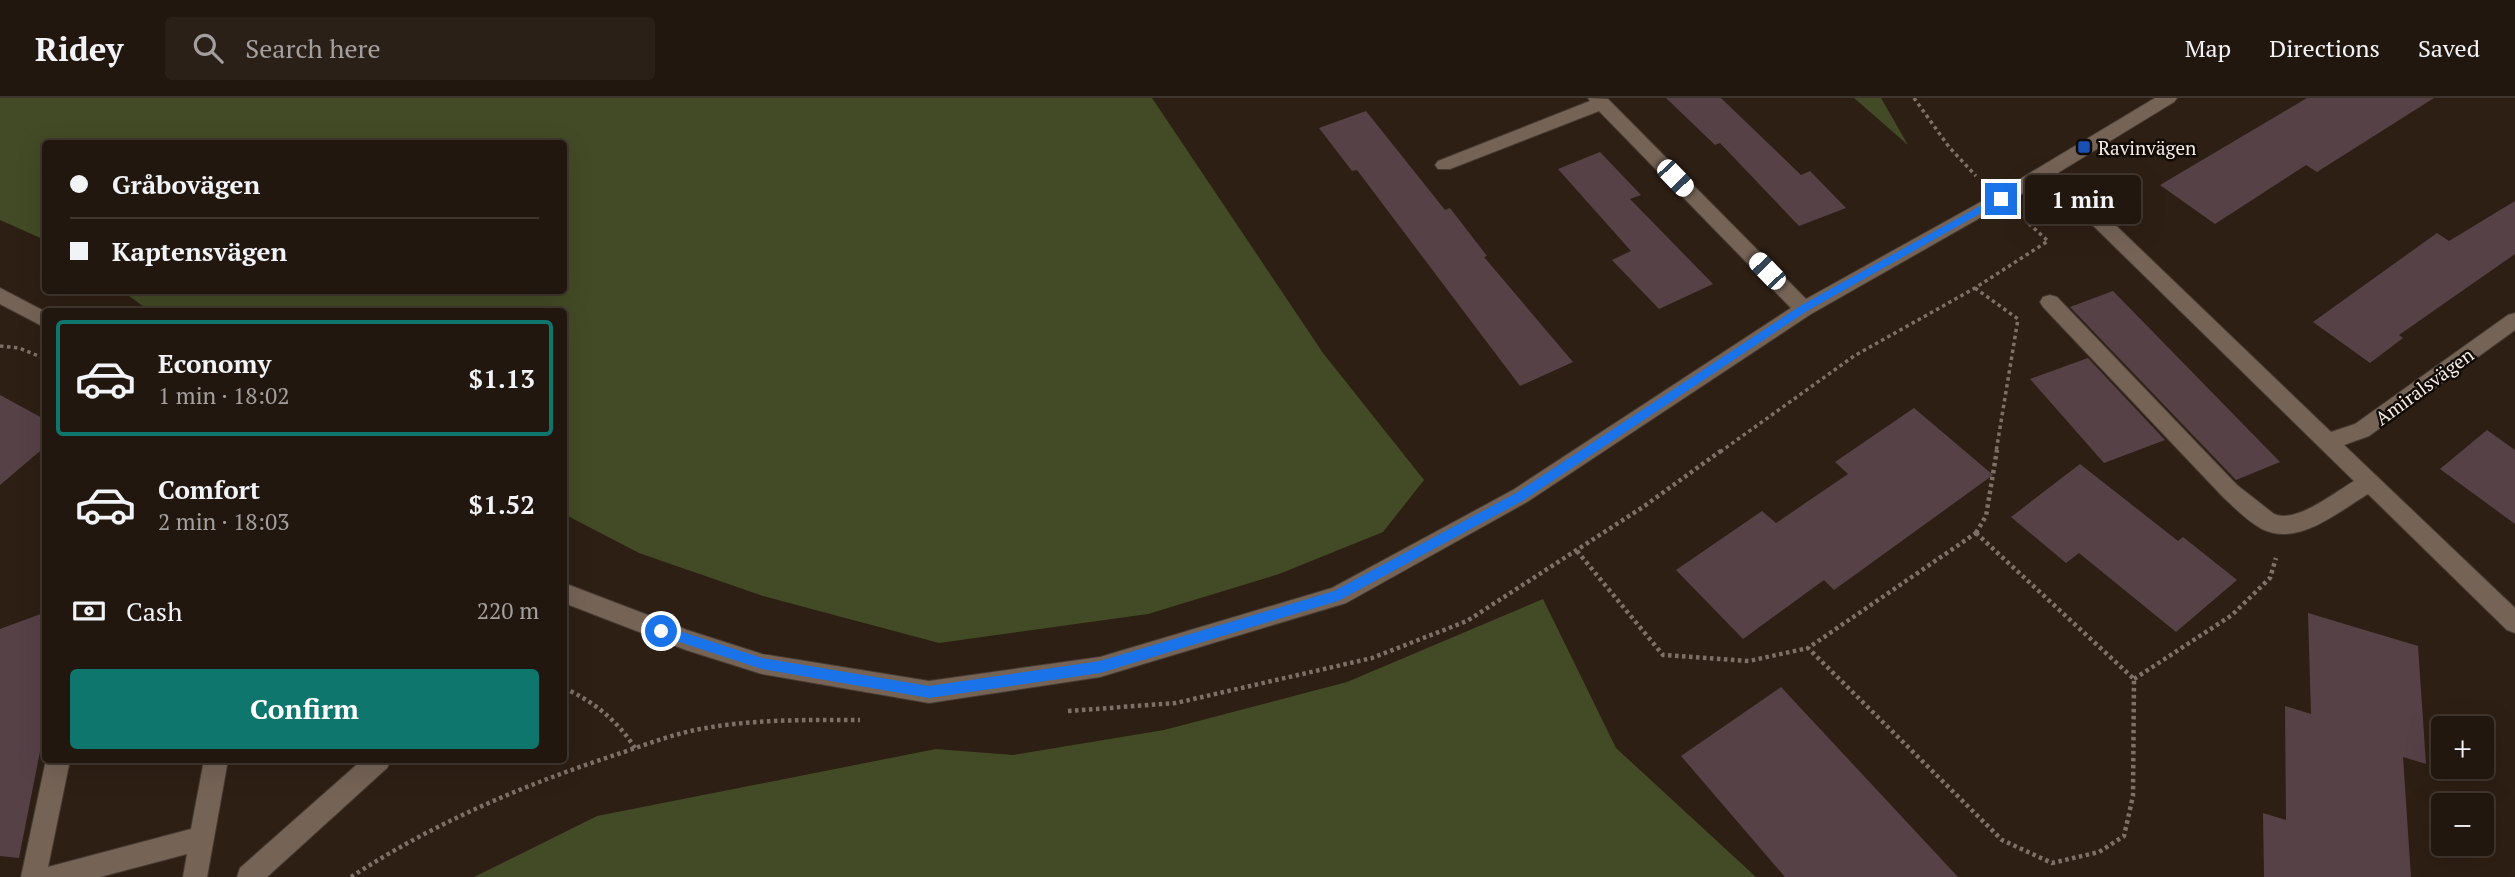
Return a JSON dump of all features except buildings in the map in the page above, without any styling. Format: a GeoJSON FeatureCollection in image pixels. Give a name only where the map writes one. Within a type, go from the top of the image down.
{"type":"FeatureCollection","features":[{"type":"Feature","properties":{"kind":"street"},"geometry":{"type":"LineString","coordinates":[[567,594],[686,640],[762,664],[929,692],[1100,667],[1338,596],[1520,496],[1804,309],[2043,173],[2168,98]]}},
{"type":"Feature","properties":{"kind":"street"},"geometry":{"type":"LineString","coordinates":[[1444,165],[1600,101],[1804,309]]}},
{"type":"Feature","properties":{"kind":"street"},"geometry":{"type":"LineString","coordinates":[[2043,173],[2085,207],[2515,624]]}},
{"type":"Feature","properties":{"kind":"street"},"geometry":{"type":"LineString","coordinates":[[0,295],[42,319]]}},
{"type":"Feature","properties":{"kind":"street"},"geometry":{"type":"LineString","coordinates":[[2050,302],[2230,491],[2262,517],[2280,526],[2306,520],[2368,483]]}},
{"type":"Feature","properties":{"kind":"street","name":"Amiralsvägen"},"geometry":{"type":"LineString","coordinates":[[2328,442],[2362,430],[2515,320]]}},
{"type":"Feature","properties":{"kind":"street"},"geometry":{"type":"LineString","coordinates":[[33,877],[57,763]]}},
{"type":"Feature","properties":{"kind":"street"},"geometry":{"type":"LineString","coordinates":[[195,877],[215,763]]}},
{"type":"Feature","properties":{"kind":"street"},"geometry":{"type":"LineString","coordinates":[[249,877],[376,763]]}},
{"type":"Feature","properties":{"kind":"street"},"geometry":{"type":"LineString","coordinates":[[53,877],[202,838]]}},
{"type":"Feature","properties":{"kind":"path"},"geometry":{"type":"LineString","coordinates":[[1577,551],[1663,655],[1749,661],[1808,648],[1976,533],[1986,516],[2018,319],[1975,288]]}},
{"type":"Feature","properties":{"kind":"path"},"geometry":{"type":"LineString","coordinates":[[0,346],[19,348],[42,357]]}},
{"type":"Feature","properties":{"kind":"path"},"geometry":{"type":"LineString","coordinates":[[2133,679],[2232,615],[2270,578],[2278,552],[2280,526]]}},
{"type":"Feature","properties":{"kind":"path"},"geometry":{"type":"LineString","coordinates":[[1808,648],[2002,840],[2052,863],[2099,852],[2124,836],[2133,796],[2133,679],[1976,533]]}},
{"type":"Feature","properties":{"kind":"path"},"geometry":{"type":"LineString","coordinates":[[567,689],[586,697],[625,731],[635,748]]}},
{"type":"Feature","properties":{"kind":"green space"},"geometry":{"type":"Polygon","coordinates":[[[0,98],[1152,98],[1323,353],[1424,480],[1383,532],[1279,574],[1148,614],[939,643],[763,596],[639,553],[567,516],[567,308],[145,308],[126,294],[567,294],[567,140],[42,140],[42,239],[0,220],[0,98]]]}},
{"type":"Feature","properties":{"kind":"green space"},"geometry":{"type":"Polygon","coordinates":[[[1854,98],[1881,98],[1908,145],[1854,98]]]}},
{"type":"Feature","properties":{"kind":"green space"},"geometry":{"type":"Polygon","coordinates":[[[1543,599],[1616,748],[1756,877],[474,877],[597,816],[936,749],[1013,755],[1164,730],[1347,682],[1543,599]]]}},
{"type":"Feature","properties":{"kind":"place","name":"Ravinvägen"},"geometry":{"type":"Point","coordinates":[2084,147]}},
{"type":"Feature","properties":{"kind":"route"},"geometry":{"type":"LineString","coordinates":[[661,631],[762,664],[929,692],[1100,667],[1338,596],[1520,496],[1804,309],[2001,199]]}}]}
